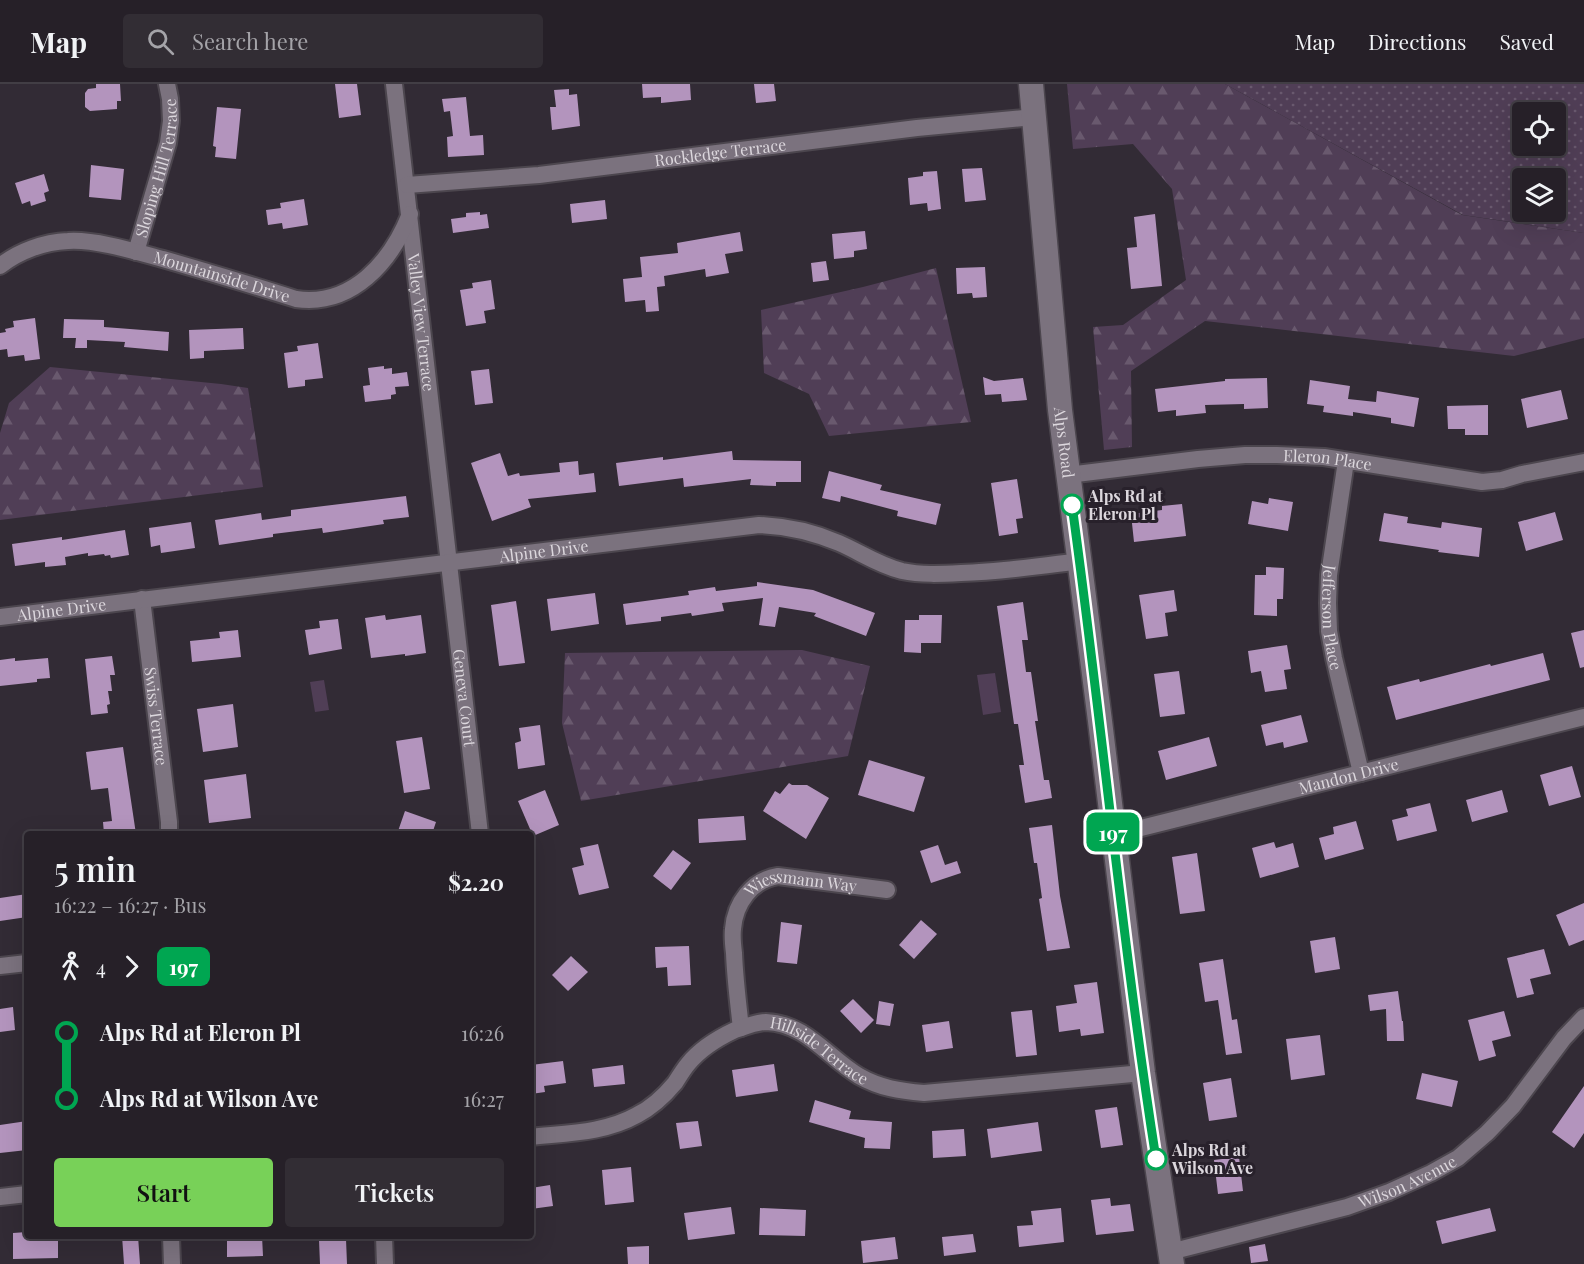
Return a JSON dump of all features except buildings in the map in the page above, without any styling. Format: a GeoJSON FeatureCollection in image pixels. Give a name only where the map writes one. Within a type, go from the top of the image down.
{"type":"FeatureCollection","features":[{"type":"Feature","properties":{"kind":"main road","name":"Alps Road"},"geometry":{"type":"LineString","coordinates":[[1031,84],[1060,410],[1143,1073],[1171,1258]]}},
{"type":"Feature","properties":{"kind":"street","name":"Sloping Hill Terrace"},"geometry":{"type":"LineString","coordinates":[[136,252],[168,143],[171,121],[167,84]]}},
{"type":"Feature","properties":{"kind":"street","name":"Valley View Terrace"},"geometry":{"type":"LineString","coordinates":[[394,84],[449,562]]}},
{"type":"Feature","properties":{"kind":"street","name":"Rockledge Terrace"},"geometry":{"type":"LineString","coordinates":[[406,185],[539,175],[917,128],[1034,117]]}},
{"type":"Feature","properties":{"kind":"street","name":"Mountainside Drive"},"geometry":{"type":"LineString","coordinates":[[0,266],[25,251],[45,244],[81,241],[136,252],[296,299],[320,300],[348,291],[383,263],[395,246],[410,214]]}},
{"type":"Feature","properties":{"kind":"street","name":"Eleron Place"},"geometry":{"type":"LineString","coordinates":[[1068,475],[1245,455],[1301,456],[1346,461],[1482,482],[1502,480],[1584,462]]}},
{"type":"Feature","properties":{"kind":"street","name":"Jefferson Place"},"geometry":{"type":"LineString","coordinates":[[1346,461],[1329,575],[1329,631],[1361,773]]}},
{"type":"Feature","properties":{"kind":"street","name":"Alpine Drive"},"geometry":{"type":"LineString","coordinates":[[0,617],[759,525],[777,525],[814,533],[888,567],[927,575],[986,572],[1080,561]]}},
{"type":"Feature","properties":{"kind":"street","name":"Geneva Court"},"geometry":{"type":"LineString","coordinates":[[449,562],[480,831]]}},
{"type":"Feature","properties":{"kind":"street","name":"Swiss Terrace"},"geometry":{"type":"LineString","coordinates":[[142,599],[169,831]]}},
{"type":"Feature","properties":{"kind":"street","name":"Mandon Drive"},"geometry":{"type":"LineString","coordinates":[[1113,835],[1584,717]]}},
{"type":"Feature","properties":{"kind":"street","name":"Wiessmann Way"},"geometry":{"type":"LineString","coordinates":[[741,1028],[732,930],[742,900],[751,889],[758,883],[778,876],[886,890]]}},
{"type":"Feature","properties":{"kind":"street"},"geometry":{"type":"LineString","coordinates":[[0,966],[24,963]]}},
{"type":"Feature","properties":{"kind":"street","name":"Wilson Avenue"},"geometry":{"type":"LineString","coordinates":[[1171,1258],[1347,1207],[1389,1192],[1458,1158],[1513,1106],[1564,1038],[1584,1017]]}},
{"type":"Feature","properties":{"kind":"street","name":"Hillside Terrace"},"geometry":{"type":"LineString","coordinates":[[534,1137],[598,1130],[619,1124],[658,1101],[688,1063],[722,1036],[765,1022],[783,1025],[801,1032],[860,1076],[897,1091],[924,1093],[1143,1073]]}},
{"type":"Feature","properties":{"kind":"street"},"geometry":{"type":"LineString","coordinates":[[0,1197],[24,1194]]}},
{"type":"Feature","properties":{"kind":"street"},"geometry":{"type":"LineString","coordinates":[[171,1239],[172,1264]]}},
{"type":"Feature","properties":{"kind":"street"},"geometry":{"type":"LineString","coordinates":[[384,1239],[385,1264]]}},
{"type":"Feature","properties":{"kind":"green space"},"geometry":{"type":"Polygon","coordinates":[[[1067,84],[1225,84],[1462,215],[1584,233],[1584,338],[1514,356],[1205,321],[1131,371],[1132,447],[1104,450],[1093,327],[1123,325],[1186,280],[1172,189],[1133,144],[1073,149],[1067,84]]]}},
{"type":"Feature","properties":{"kind":"green space"},"geometry":{"type":"Polygon","coordinates":[[[1225,84],[1584,84],[1584,233],[1463,215],[1225,84]]]}},
{"type":"Feature","properties":{"kind":"green space"},"geometry":{"type":"Polygon","coordinates":[[[936,268],[971,422],[829,436],[809,394],[764,373],[761,310],[936,268]]]}},
{"type":"Feature","properties":{"kind":"green space"},"geometry":{"type":"Polygon","coordinates":[[[50,367],[248,388],[263,487],[0,520],[0,433],[9,403],[50,367]]]}},
{"type":"Feature","properties":{"kind":"green space"},"geometry":{"type":"Polygon","coordinates":[[[802,650],[870,666],[848,756],[581,801],[562,723],[565,653],[802,650]]]}},
{"type":"Feature","properties":{"kind":"green space"},"geometry":{"type":"Polygon","coordinates":[[[995,673],[1001,712],[983,715],[977,675],[995,673]]]}},
{"type":"Feature","properties":{"kind":"green space"},"geometry":{"type":"Polygon","coordinates":[[[324,680],[329,710],[315,712],[310,682],[324,680]]]}},
{"type":"Feature","properties":{"kind":"bus line","name":"197"},"geometry":{"type":"LineString","coordinates":[[1072,505],[1140,1050],[1156,1159]]}},
{"type":"Feature","properties":{"kind":"place","name":"Alps Rd at Eleron Pl"},"geometry":{"type":"Point","coordinates":[1072,505]}},
{"type":"Feature","properties":{"kind":"place","name":"Alps Rd at Wilson Ave"},"geometry":{"type":"Point","coordinates":[1156,1159]}}]}
